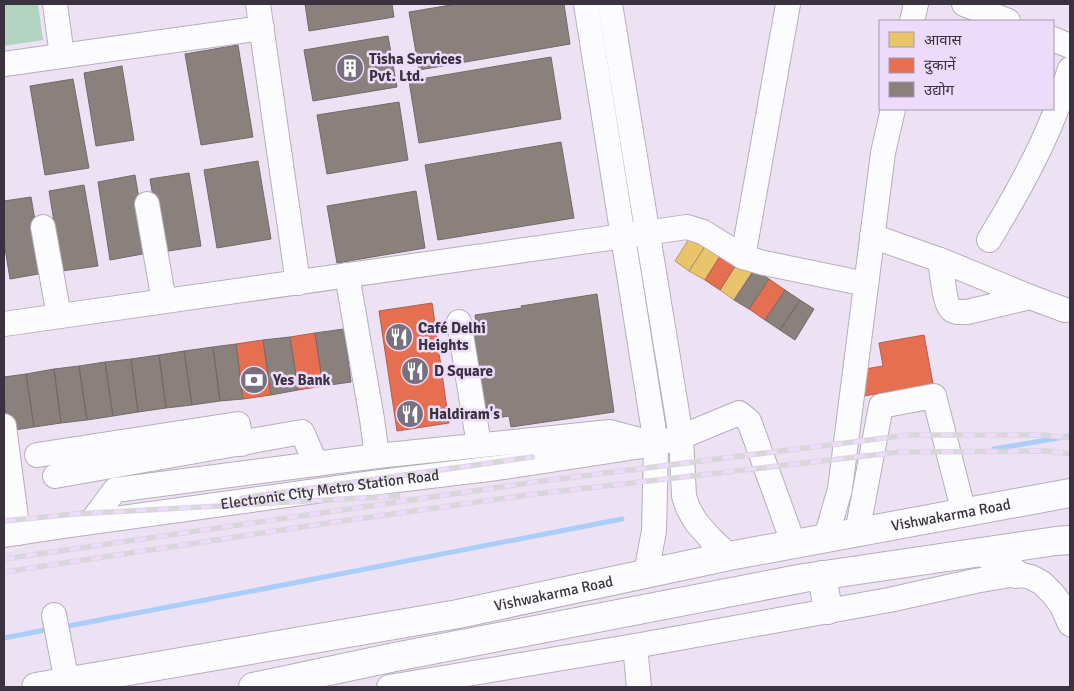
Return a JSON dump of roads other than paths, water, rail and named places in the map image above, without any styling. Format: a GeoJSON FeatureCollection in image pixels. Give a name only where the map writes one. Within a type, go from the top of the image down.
{"type":"FeatureCollection","features":[{"type":"Feature","properties":{"kind":"main road","name":"Vishwakarma Road"},"geometry":{"type":"LineString","coordinates":[[36,687],[458,614],[729,556],[1070,493]]}},
{"type":"Feature","properties":{"kind":"main road"},"geometry":{"type":"LineString","coordinates":[[254,687],[395,657],[822,575],[1070,540]]}},
{"type":"Feature","properties":{"kind":"main road"},"geometry":{"type":"LineString","coordinates":[[982,552],[1004,564],[1016,574]]}},
{"type":"Feature","properties":{"kind":"main road"},"geometry":{"type":"LineString","coordinates":[[822,575],[828,610]]}},
{"type":"Feature","properties":{"kind":"main road"},"geometry":{"type":"LineString","coordinates":[[458,614],[449,618],[444,625],[444,631],[447,638],[452,642],[463,644]]}},
{"type":"Feature","properties":{"kind":"main road"},"geometry":{"type":"LineString","coordinates":[[389,626],[403,629],[408,633],[410,641],[409,648],[404,653],[395,657]]}},
{"type":"Feature","properties":{"kind":"street"},"geometry":{"type":"LineString","coordinates":[[54,4],[62,56]]}},
{"type":"Feature","properties":{"kind":"street"},"geometry":{"type":"LineString","coordinates":[[258,4],[298,282]]}},
{"type":"Feature","properties":{"kind":"street"},"geometry":{"type":"LineString","coordinates":[[586,4],[656,444],[654,531],[646,573]]}},
{"type":"Feature","properties":{"kind":"street"},"geometry":{"type":"LineString","coordinates":[[610,4],[681,437],[684,496],[696,522],[710,539],[729,556]]}},
{"type":"Feature","properties":{"kind":"street"},"geometry":{"type":"LineString","coordinates":[[743,257],[788,4]]}},
{"type":"Feature","properties":{"kind":"street"},"geometry":{"type":"LineString","coordinates":[[912,20],[916,4]]}},
{"type":"Feature","properties":{"kind":"street"},"geometry":{"type":"LineString","coordinates":[[964,4],[1005,20]]}},
{"type":"Feature","properties":{"kind":"street"},"geometry":{"type":"LineString","coordinates":[[4,64],[262,28]]}},
{"type":"Feature","properties":{"kind":"street"},"geometry":{"type":"LineString","coordinates":[[1054,39],[1070,46]]}},
{"type":"Feature","properties":{"kind":"street"},"geometry":{"type":"LineString","coordinates":[[989,240],[1033,161],[1055,113],[1070,69]]}},
{"type":"Feature","properties":{"kind":"street"},"geometry":{"type":"LineString","coordinates":[[826,538],[840,489],[883,153],[893,110]]}},
{"type":"Feature","properties":{"kind":"street"},"geometry":{"type":"LineString","coordinates":[[146,204],[164,301]]}},
{"type":"Feature","properties":{"kind":"street"},"geometry":{"type":"LineString","coordinates":[[43,227],[59,316]]}},
{"type":"Feature","properties":{"kind":"street"},"geometry":{"type":"LineString","coordinates":[[4,324],[687,227],[704,232],[743,257],[866,284]]}},
{"type":"Feature","properties":{"kind":"street"},"geometry":{"type":"LineString","coordinates":[[872,236],[940,260],[1065,310]]}},
{"type":"Feature","properties":{"kind":"street"},"geometry":{"type":"LineString","coordinates":[[940,260],[947,303],[951,310],[967,312],[1030,297]]}},
{"type":"Feature","properties":{"kind":"street"},"geometry":{"type":"LineString","coordinates":[[347,276],[377,456]]}},
{"type":"Feature","properties":{"kind":"street"},"geometry":{"type":"LineString","coordinates":[[460,322],[479,445]]}},
{"type":"Feature","properties":{"kind":"street"},"geometry":{"type":"LineString","coordinates":[[858,532],[881,406],[934,396],[964,513]]}},
{"type":"Feature","properties":{"kind":"street","name":"Electronic City Metro Station Road"},"geometry":{"type":"LineString","coordinates":[[11,534],[380,482],[497,468],[656,444],[681,437],[739,413],[749,421],[794,545]]}},
{"type":"Feature","properties":{"kind":"street"},"geometry":{"type":"LineString","coordinates":[[37,455],[238,424],[241,444]]}},
{"type":"Feature","properties":{"kind":"street"},"geometry":{"type":"LineString","coordinates":[[4,426],[11,534]]}},
{"type":"Feature","properties":{"kind":"street"},"geometry":{"type":"LineString","coordinates":[[55,476],[302,432],[316,464]]}},
{"type":"Feature","properties":{"kind":"street"},"geometry":{"type":"LineString","coordinates":[[91,522],[115,490],[377,456],[610,432],[656,444]]}},
{"type":"Feature","properties":{"kind":"street"},"geometry":{"type":"LineString","coordinates":[[389,687],[634,646],[889,600],[1016,574],[1031,577],[1042,583],[1053,594],[1070,620]]}},
{"type":"Feature","properties":{"kind":"street"},"geometry":{"type":"LineString","coordinates":[[54,615],[67,682]]}},
{"type":"Feature","properties":{"kind":"street"},"geometry":{"type":"LineString","coordinates":[[634,646],[639,687]]}},
{"type":"Feature","properties":{"kind":"waterway"},"geometry":{"type":"LineString","coordinates":[[994,449],[1070,436]]}},
{"type":"Feature","properties":{"kind":"waterway"},"geometry":{"type":"LineString","coordinates":[[63,627],[622,519]]}},
{"type":"Feature","properties":{"kind":"waterway"},"geometry":{"type":"LineString","coordinates":[[4,638],[50,629]]}},
{"type":"Feature","properties":{"kind":"railway"},"geometry":{"type":"LineString","coordinates":[[4,559],[535,482],[908,435],[1045,435],[1070,438]]}},
{"type":"Feature","properties":{"kind":"railway"},"geometry":{"type":"LineString","coordinates":[[4,572],[535,494],[900,452],[1047,451],[1070,454]]}},
{"type":"Feature","properties":{"kind":"railway"},"geometry":{"type":"LineString","coordinates":[[242,498],[532,457]]}},
{"type":"Feature","properties":{"kind":"railway"},"geometry":{"type":"LineString","coordinates":[[4,521],[75,514],[398,496]]}},
{"type":"Feature","properties":{"kind":"place","name":"Tisha Services Pvt. Ltd."},"geometry":{"type":"Point","coordinates":[350,68]}},
{"type":"Feature","properties":{"kind":"place","name":"Café Delhi Heights"},"geometry":{"type":"Point","coordinates":[399,337]}},
{"type":"Feature","properties":{"kind":"place","name":"D Square"},"geometry":{"type":"Point","coordinates":[415,371]}},
{"type":"Feature","properties":{"kind":"place","name":"Yes Bank"},"geometry":{"type":"Point","coordinates":[254,380]}},
{"type":"Feature","properties":{"kind":"place","name":"Haldiram's"},"geometry":{"type":"Point","coordinates":[410,414]}}]}
